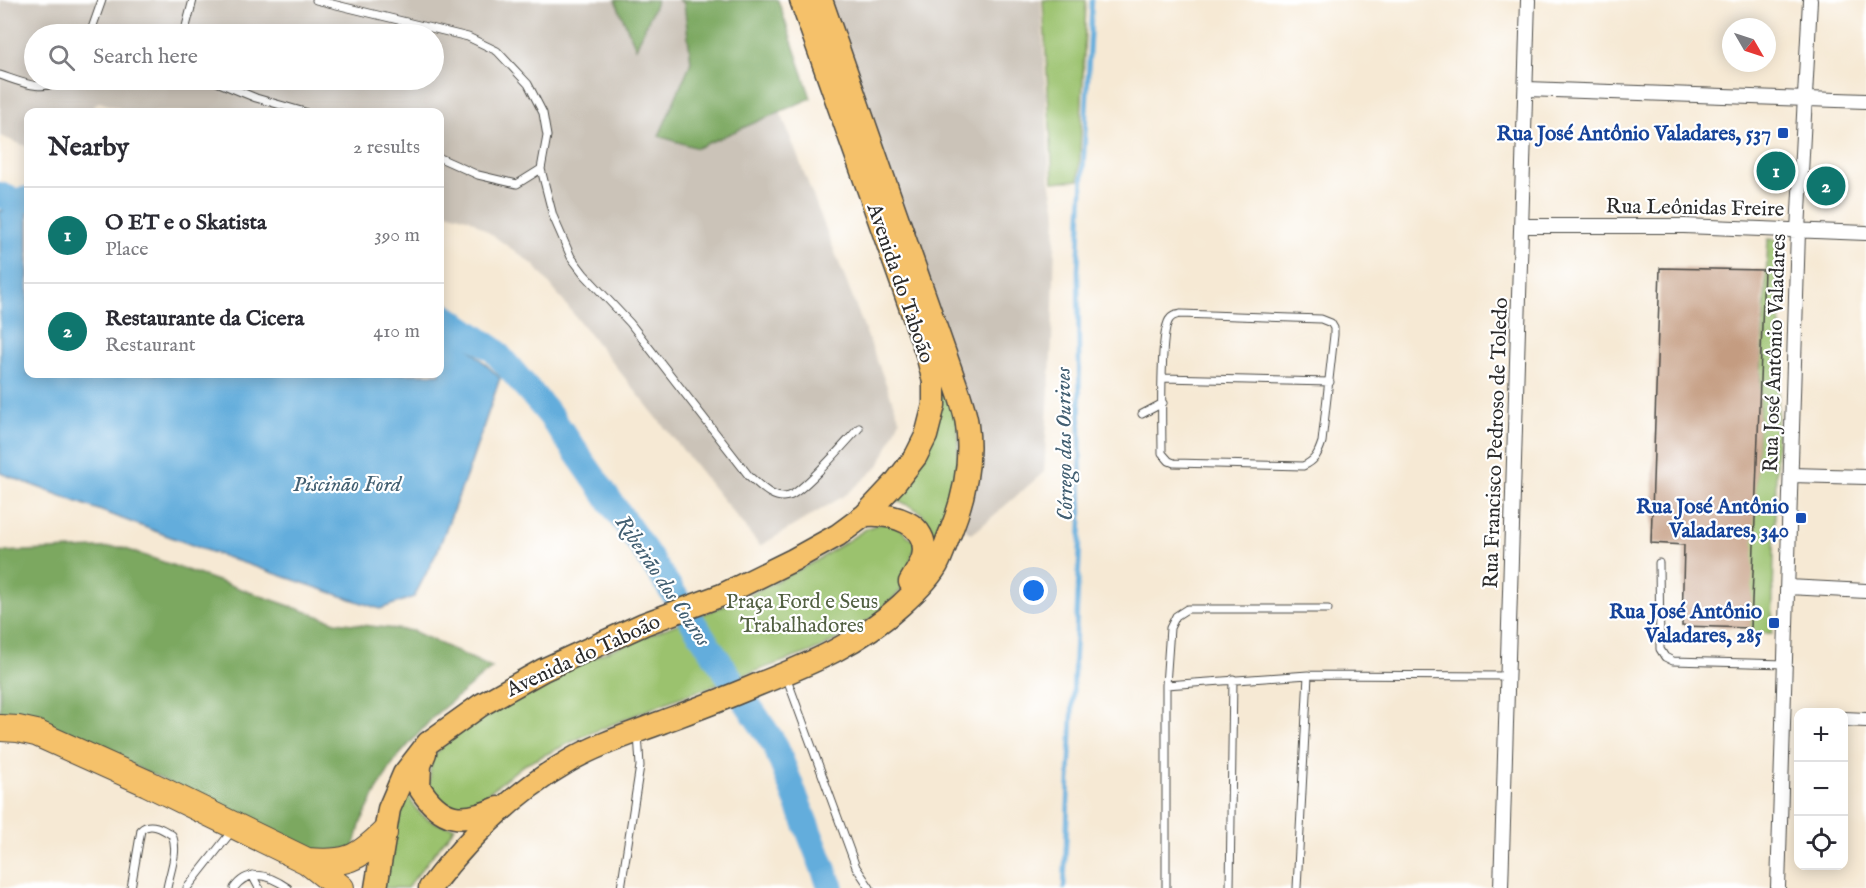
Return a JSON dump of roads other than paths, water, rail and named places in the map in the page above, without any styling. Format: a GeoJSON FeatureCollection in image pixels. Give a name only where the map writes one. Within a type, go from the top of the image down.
{"type":"FeatureCollection","features":[{"type":"Feature","properties":{"kind":"highway"},"geometry":{"type":"LineString","coordinates":[[0,728],[36,733],[147,783],[307,861],[341,888]]}},
{"type":"Feature","properties":{"kind":"highway"},"geometry":{"type":"LineString","coordinates":[[307,861],[341,862],[357,856],[384,833]]}},
{"type":"Feature","properties":{"kind":"main road","name":"Avenida do Taboão"},"geometry":{"type":"LineString","coordinates":[[376,888],[389,809],[404,774],[428,743],[482,705],[543,670],[644,624],[722,595],[838,535],[865,515],[895,483],[916,456],[926,436],[934,405],[934,382],[927,354],[801,0]]}},
{"type":"Feature","properties":{"kind":"main road","name":"Avenida do Taboão"},"geometry":{"type":"LineString","coordinates":[[778,677],[842,648],[894,612],[923,559],[934,548],[960,508],[968,463],[967,425],[959,394],[820,0]]}},
{"type":"Feature","properties":{"kind":"main road"},"geometry":{"type":"LineString","coordinates":[[865,515],[880,514],[907,522],[934,548]]}},
{"type":"Feature","properties":{"kind":"main road"},"geometry":{"type":"LineString","coordinates":[[429,888],[466,843],[504,806],[535,782],[571,760],[638,731],[778,677]]}},
{"type":"Feature","properties":{"kind":"main road"},"geometry":{"type":"LineString","coordinates":[[428,743],[420,765],[419,787],[439,812],[448,816],[467,818],[477,817],[504,806]]}},
{"type":"Feature","properties":{"kind":"street","name":"Rua Francisco Pedroso de Toledo"},"geometry":{"type":"LineString","coordinates":[[1501,888],[1528,0]]}},
{"type":"Feature","properties":{"kind":"street","name":"Rua José Antônio Valadares"},"geometry":{"type":"LineString","coordinates":[[1778,888],[1798,231],[1810,0]]}},
{"type":"Feature","properties":{"kind":"street"},"geometry":{"type":"LineString","coordinates":[[1527,89],[1866,101]]}},
{"type":"Feature","properties":{"kind":"street","name":"Rua Leônidas Freire"},"geometry":{"type":"LineString","coordinates":[[1522,226],[1684,226],[1866,233]]}},
{"type":"Feature","properties":{"kind":"street"},"geometry":{"type":"LineString","coordinates":[[1791,476],[1866,477]]}},
{"type":"Feature","properties":{"kind":"street"},"geometry":{"type":"LineString","coordinates":[[1788,588],[1866,591]]}},
{"type":"Feature","properties":{"kind":"street"},"geometry":{"type":"LineString","coordinates":[[1784,716],[1794,717]]}},
{"type":"Feature","properties":{"kind":"street"},"geometry":{"type":"LineString","coordinates":[[1848,719],[1866,720]]}},
{"type":"Feature","properties":{"kind":"lane"},"geometry":{"type":"LineString","coordinates":[[94,24],[102,0]]}},
{"type":"Feature","properties":{"kind":"lane"},"geometry":{"type":"LineString","coordinates":[[187,24],[193,0]]}},
{"type":"Feature","properties":{"kind":"lane"},"geometry":{"type":"LineString","coordinates":[[316,0],[415,24]]}},
{"type":"Feature","properties":{"kind":"lane"},"geometry":{"type":"LineString","coordinates":[[444,31],[468,37],[497,51],[528,84],[543,113],[547,136],[541,169],[553,216],[571,257],[630,323],[749,476],[766,492],[788,497],[801,489],[859,428]]}},
{"type":"Feature","properties":{"kind":"lane"},"geometry":{"type":"LineString","coordinates":[[0,75],[24,83]]}},
{"type":"Feature","properties":{"kind":"lane"},"geometry":{"type":"LineString","coordinates":[[236,90],[291,108]]}},
{"type":"Feature","properties":{"kind":"lane"},"geometry":{"type":"LineString","coordinates":[[444,160],[478,175],[517,184],[541,169]]}},
{"type":"Feature","properties":{"kind":"lane"},"geometry":{"type":"LineString","coordinates":[[1174,315],[1327,320],[1334,328],[1330,382],[1322,442],[1317,457],[1311,463],[1303,466],[1174,462],[1162,453],[1163,346],[1166,326],[1174,315]]}},
{"type":"Feature","properties":{"kind":"lane"},"geometry":{"type":"LineString","coordinates":[[1163,378],[1330,382]]}},
{"type":"Feature","properties":{"kind":"lane"},"geometry":{"type":"LineString","coordinates":[[1142,414],[1163,403]]}},
{"type":"Feature","properties":{"kind":"lane"},"geometry":{"type":"LineString","coordinates":[[1659,562],[1660,649],[1665,657],[1673,660],[1786,664]]}},
{"type":"Feature","properties":{"kind":"lane"},"geometry":{"type":"LineString","coordinates":[[1166,888],[1166,685],[1170,628],[1176,616],[1187,609],[1328,609]]}},
{"type":"Feature","properties":{"kind":"lane"},"geometry":{"type":"LineString","coordinates":[[1166,685],[1308,675],[1508,676]]}},
{"type":"Feature","properties":{"kind":"lane"},"geometry":{"type":"LineString","coordinates":[[1298,888],[1308,675]]}},
{"type":"Feature","properties":{"kind":"lane"},"geometry":{"type":"LineString","coordinates":[[778,677],[856,867],[870,888]]}},
{"type":"Feature","properties":{"kind":"lane"},"geometry":{"type":"LineString","coordinates":[[1230,888],[1233,679]]}},
{"type":"Feature","properties":{"kind":"lane"},"geometry":{"type":"LineString","coordinates":[[621,888],[640,766],[638,731]]}},
{"type":"Feature","properties":{"kind":"lane"},"geometry":{"type":"LineString","coordinates":[[131,888],[141,830],[151,825],[172,835],[175,841],[167,888]]}},
{"type":"Feature","properties":{"kind":"lane"},"geometry":{"type":"LineString","coordinates":[[187,888],[235,827]]}},
{"type":"Feature","properties":{"kind":"lane"},"geometry":{"type":"LineString","coordinates":[[234,888],[240,880],[252,875],[276,879],[288,888]]}},
{"type":"Feature","properties":{"kind":"lane"},"geometry":{"type":"LineString","coordinates":[[252,875],[259,888]]}},
{"type":"Feature","properties":{"kind":"water","name":"Piscinão Ford"},"geometry":{"type":"Polygon","coordinates":[[[24,208],[24,378],[444,378],[444,330],[462,341],[500,378],[438,550],[414,597],[380,609],[208,551],[0,473],[0,211],[24,208]]]}},
{"type":"Feature","properties":{"kind":"waterway","name":"Córrego das Ourives"},"geometry":{"type":"LineString","coordinates":[[1064,888],[1081,522],[1078,270],[1092,0]]}},
{"type":"Feature","properties":{"kind":"waterway","name":"Ribeirão dos Couros"},"geometry":{"type":"LineString","coordinates":[[0,195],[15,201],[24,200]]}},
{"type":"Feature","properties":{"kind":"waterway","name":"Ribeirão dos Couros"},"geometry":{"type":"LineString","coordinates":[[444,316],[494,350],[550,415],[643,548],[775,745],[831,888]]}},
{"type":"Feature","properties":{"kind":"place","name":"Rua José Antônio Valadares, 537"},"geometry":{"type":"Point","coordinates":[1783,133]}},
{"type":"Feature","properties":{"kind":"place","name":"O ET e o Skatista"},"geometry":{"type":"Point","coordinates":[1776,171]}},
{"type":"Feature","properties":{"kind":"place","name":"Restaurante da Cicera"},"geometry":{"type":"Point","coordinates":[1826,186]}},
{"type":"Feature","properties":{"kind":"place","name":"Rua José Antônio Valadares, 340"},"geometry":{"type":"Point","coordinates":[1801,518]}},
{"type":"Feature","properties":{"kind":"place","name":"Rua José Antônio Valadares, 285"},"geometry":{"type":"Point","coordinates":[1774,623]}},
{"type":"Feature","properties":{"kind":"park label","name":"Praça Ford e Seus Trabalhadores"},"geometry":{"type":"Point","coordinates":[802,613]}}]}
